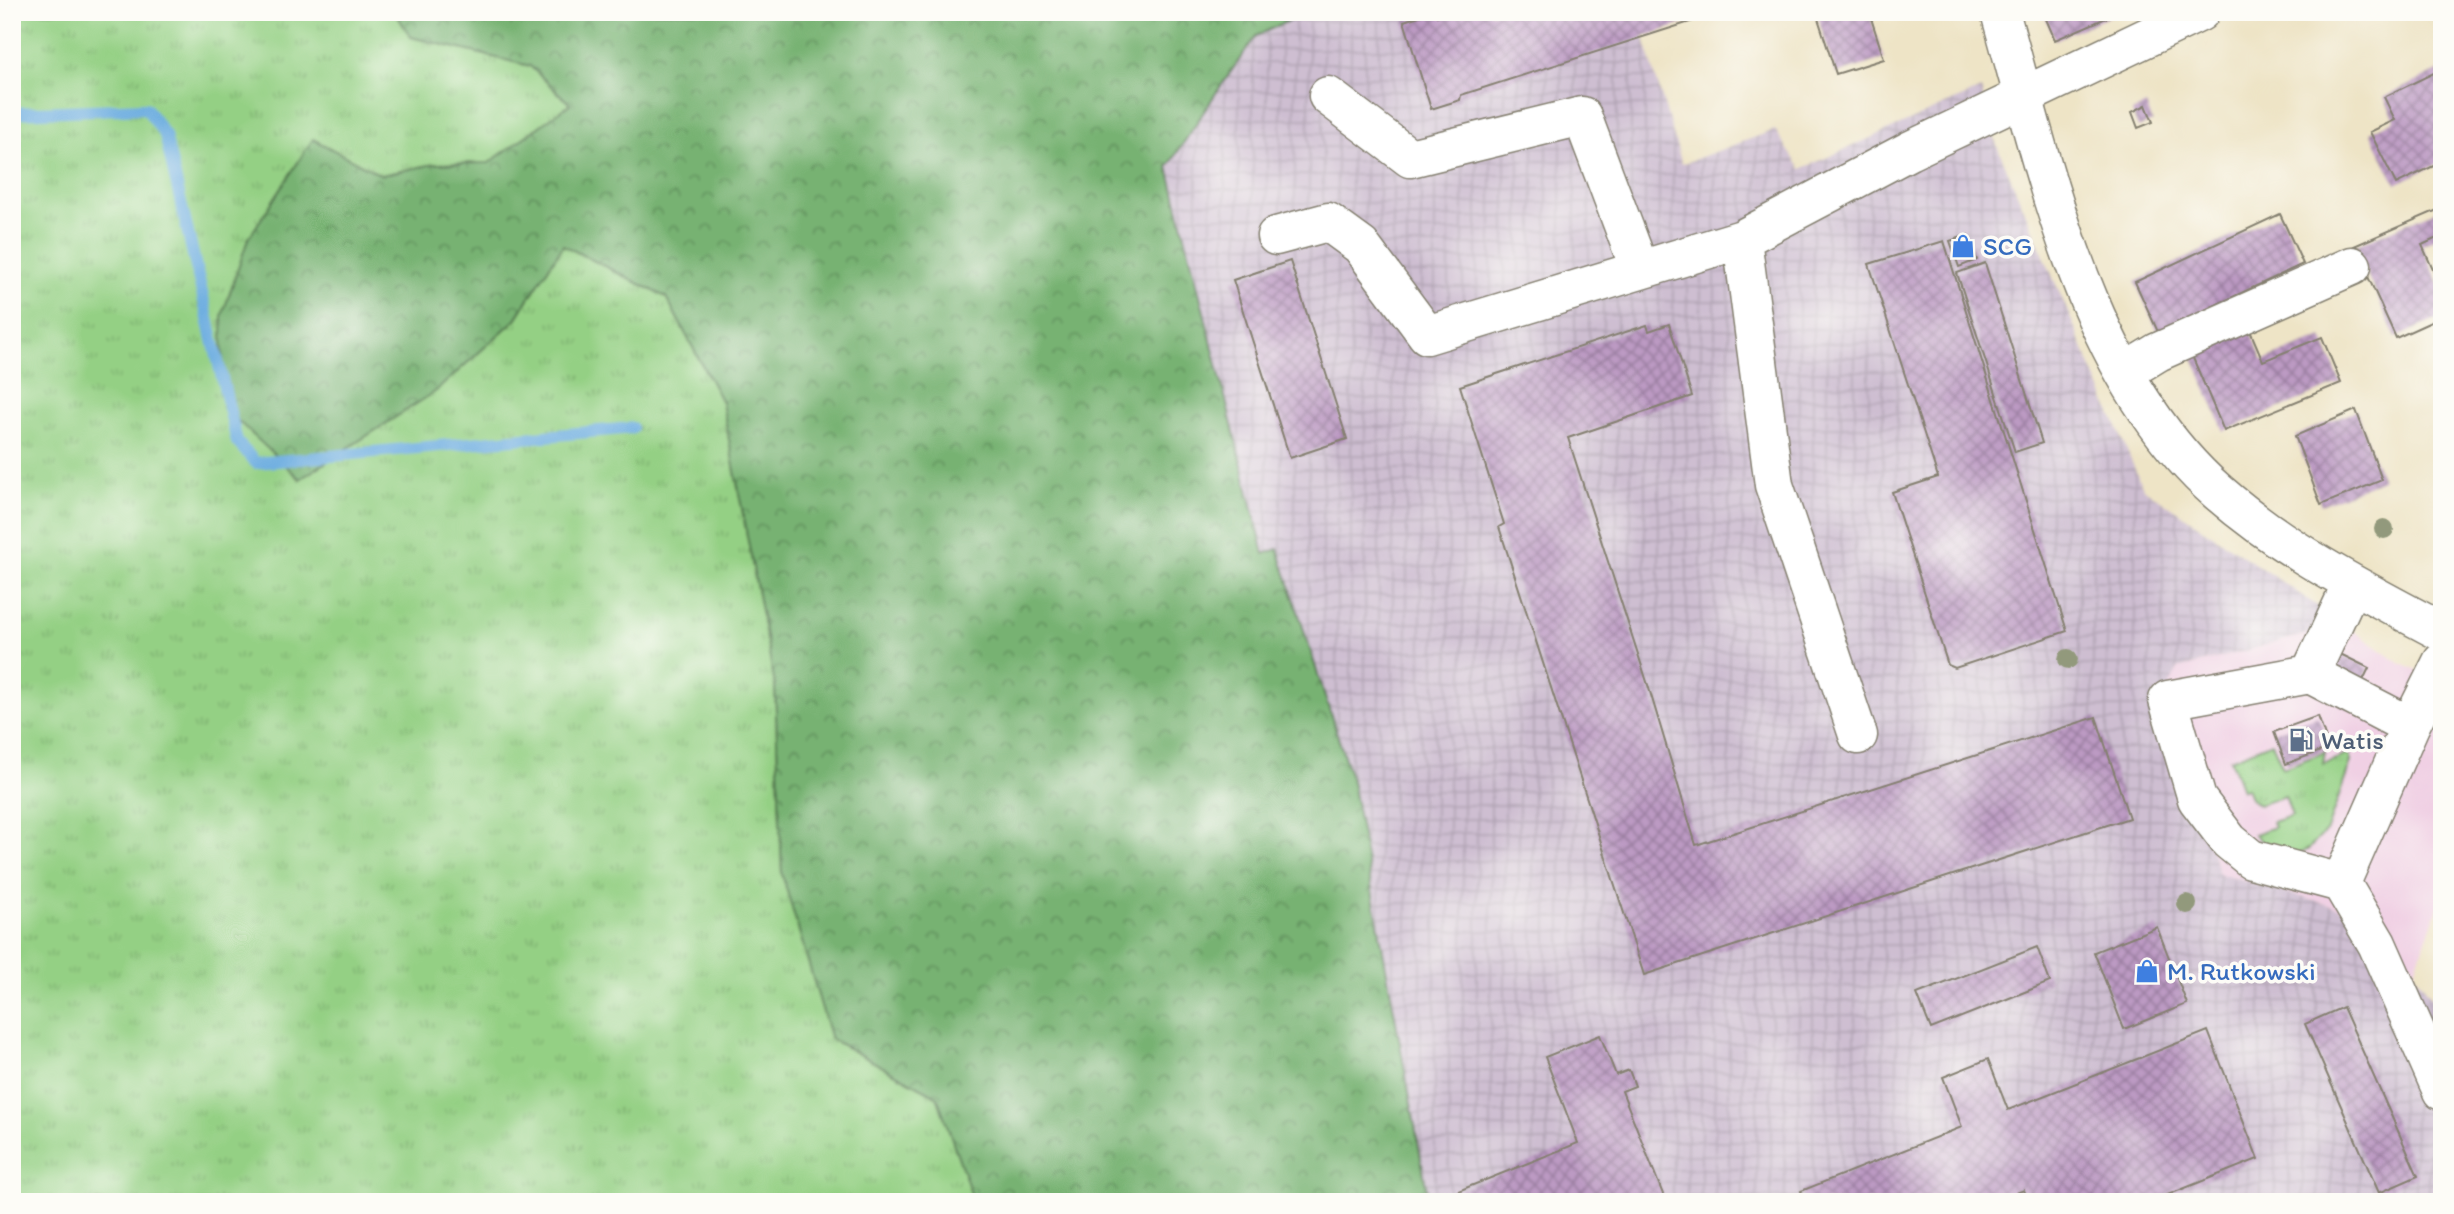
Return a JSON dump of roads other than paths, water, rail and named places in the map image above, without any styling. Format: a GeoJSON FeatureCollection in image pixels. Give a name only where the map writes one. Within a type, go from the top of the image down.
{"type":"FeatureCollection","features":[{"type":"Feature","properties":{"kind":"street"},"geometry":{"type":"LineString","coordinates":[[2000,12],[2050,187],[2091,303],[2125,372],[2165,434],[2218,492],[2286,542],[2352,584],[2442,632]]}},
{"type":"Feature","properties":{"kind":"street"},"geometry":{"type":"LineString","coordinates":[[1276,236],[1328,222],[1361,246],[1427,335],[1742,239],[1909,151],[2200,12]]}},
{"type":"Feature","properties":{"kind":"street"},"geometry":{"type":"LineString","coordinates":[[1328,96],[1410,158],[1582,116],[1640,270]]}},
{"type":"Feature","properties":{"kind":"street"},"geometry":{"type":"LineString","coordinates":[[1742,239],[1774,485],[1858,735]]}},
{"type":"Feature","properties":{"kind":"street"},"geometry":{"type":"LineString","coordinates":[[2125,372],[2158,352],[2352,266]]}},
{"type":"Feature","properties":{"kind":"street"},"geometry":{"type":"LineString","coordinates":[[2314,665],[2352,584]]}},
{"type":"Feature","properties":{"kind":"street"},"geometry":{"type":"LineString","coordinates":[[2341,883],[2442,662]]}},
{"type":"Feature","properties":{"kind":"street"},"geometry":{"type":"LineString","coordinates":[[2416,715],[2314,665],[2168,700],[2197,799],[2229,841],[2251,859],[2341,883],[2377,944],[2442,1091]]}},
{"type":"Feature","properties":{"kind":"waterway"},"geometry":{"type":"LineString","coordinates":[[12,113],[146,108],[165,135],[237,442],[256,463],[632,428]]}},
{"type":"Feature","properties":{"kind":"place","name":"SCG"},"geometry":{"type":"Point","coordinates":[1963,246]}},
{"type":"Feature","properties":{"kind":"place","name":"Watis"},"geometry":{"type":"Point","coordinates":[2301,740]}},
{"type":"Feature","properties":{"kind":"place","name":"M. Rutkowski"},"geometry":{"type":"Point","coordinates":[2147,971]}}]}
